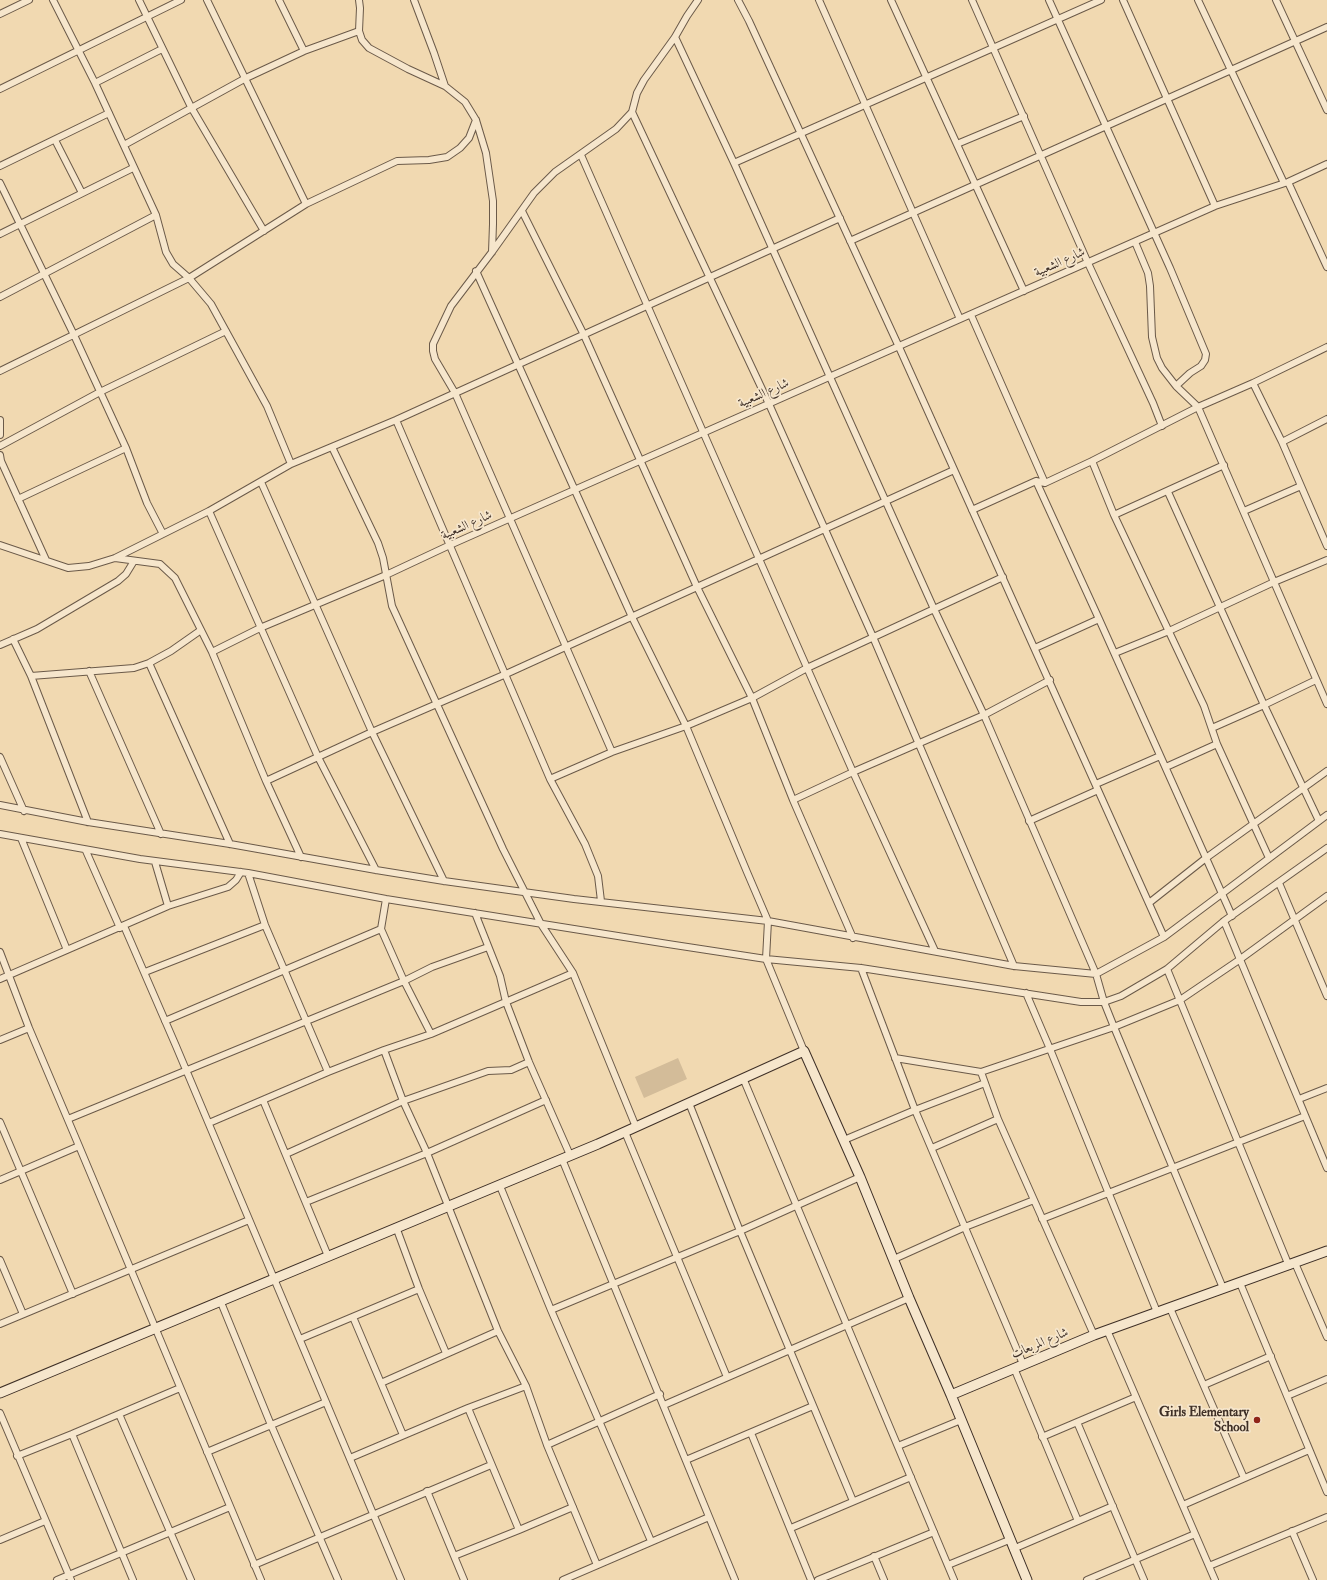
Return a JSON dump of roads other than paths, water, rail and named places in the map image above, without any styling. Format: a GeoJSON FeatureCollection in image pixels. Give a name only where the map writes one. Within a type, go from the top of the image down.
{"type":"FeatureCollection","features":[{"type":"Feature","properties":{"kind":"street"},"geometry":{"type":"LineString","coordinates":[[0,14],[29,0]]}},
{"type":"Feature","properties":{"kind":"street"},"geometry":{"type":"LineString","coordinates":[[52,0],[95,83],[156,215],[166,252],[173,264],[189,278],[211,304],[267,406],[291,464]]}},
{"type":"Feature","properties":{"kind":"street"},"geometry":{"type":"LineString","coordinates":[[139,0],[191,107],[264,231]]}},
{"type":"Feature","properties":{"kind":"street"},"geometry":{"type":"LineString","coordinates":[[0,89],[181,0]]}},
{"type":"Feature","properties":{"kind":"street"},"geometry":{"type":"LineString","coordinates":[[207,0],[306,204]]}},
{"type":"Feature","properties":{"kind":"street"},"geometry":{"type":"LineString","coordinates":[[280,0],[304,51]]}},
{"type":"Feature","properties":{"kind":"street"},"geometry":{"type":"LineString","coordinates":[[359,0],[359,31],[362,40],[369,48],[408,69],[445,86],[465,102],[476,120],[486,153],[493,201],[494,224],[492,252]]}},
{"type":"Feature","properties":{"kind":"street"},"geometry":{"type":"LineString","coordinates":[[360,8],[365,0]]}},
{"type":"Feature","properties":{"kind":"street"},"geometry":{"type":"LineString","coordinates":[[414,0],[445,86]]}},
{"type":"Feature","properties":{"kind":"street"},"geometry":{"type":"LineString","coordinates":[[612,752],[454,393],[435,359],[433,344],[451,306],[534,193],[555,172],[616,129],[632,112],[637,93],[644,80],[676,37],[687,16],[698,0]]}},
{"type":"Feature","properties":{"kind":"street"},"geometry":{"type":"LineString","coordinates":[[747,0],[739,2],[899,347],[1050,680],[1164,937]]}},
{"type":"Feature","properties":{"kind":"street"},"geometry":{"type":"LineString","coordinates":[[819,0],[960,319]]}},
{"type":"Feature","properties":{"kind":"street"},"geometry":{"type":"LineString","coordinates":[[891,0],[1024,291]]}},
{"type":"Feature","properties":{"kind":"street"},"geometry":{"type":"LineString","coordinates":[[972,0],[1162,426]]}},
{"type":"Feature","properties":{"kind":"street"},"geometry":{"type":"LineString","coordinates":[[1049,0],[1206,354],[1205,360],[1201,366],[1190,373],[1176,386]]}},
{"type":"Feature","properties":{"kind":"street"},"geometry":{"type":"LineString","coordinates":[[734,163],[1101,0]]}},
{"type":"Feature","properties":{"kind":"street"},"geometry":{"type":"LineString","coordinates":[[1123,0],[1215,206]]}},
{"type":"Feature","properties":{"kind":"street"},"geometry":{"type":"LineString","coordinates":[[1198,0],[1230,70],[1327,267]]}},
{"type":"Feature","properties":{"kind":"street"},"geometry":{"type":"LineString","coordinates":[[1276,0],[1327,110]]}},
{"type":"Feature","properties":{"kind":"street"},"geometry":{"type":"LineString","coordinates":[[850,241],[1327,27]]}},
{"type":"Feature","properties":{"kind":"street"},"geometry":{"type":"LineString","coordinates":[[124,145],[246,78],[304,51],[359,31]]}},
{"type":"Feature","properties":{"kind":"street"},"geometry":{"type":"LineString","coordinates":[[676,37],[934,609],[984,715],[1096,974],[1104,1002],[1114,1027],[1174,1167],[1223,1288]]}},
{"type":"Feature","properties":{"kind":"street"},"geometry":{"type":"LineString","coordinates":[[95,83],[162,49]]}},
{"type":"Feature","properties":{"kind":"street"},"geometry":{"type":"LineString","coordinates":[[632,112],[769,404],[873,637],[1014,966]]}},
{"type":"Feature","properties":{"kind":"street"},"geometry":{"type":"LineString","coordinates":[[0,166],[109,113]]}},
{"type":"Feature","properties":{"kind":"street"},"geometry":{"type":"LineString","coordinates":[[957,144],[1024,116]]}},
{"type":"Feature","properties":{"kind":"street"},"geometry":{"type":"LineString","coordinates":[[0,370],[189,278],[306,204],[397,161],[429,160],[447,156],[460,148],[469,138],[476,120]]}},
{"type":"Feature","properties":{"kind":"street"},"geometry":{"type":"LineString","coordinates":[[55,140],[82,193]]}},
{"type":"Feature","properties":{"kind":"street"},"geometry":{"type":"LineString","coordinates":[[581,155],[600,194],[703,433],[934,951]]}},
{"type":"Feature","properties":{"kind":"street","name":"شارع الشعبية"},"geometry":{"type":"LineString","coordinates":[[212,652],[260,628],[386,575],[450,545],[1215,206],[1286,182],[1327,164]]}},
{"type":"Feature","properties":{"kind":"street"},"geometry":{"type":"LineString","coordinates":[[0,234],[133,168]]}},
{"type":"Feature","properties":{"kind":"street"},"geometry":{"type":"LineString","coordinates":[[0,183],[74,335],[126,448],[147,502],[163,534]]}},
{"type":"Feature","properties":{"kind":"street"},"geometry":{"type":"LineString","coordinates":[[522,211],[584,335],[697,587],[752,698],[793,800],[854,938]]}},
{"type":"Feature","properties":{"kind":"street"},"geometry":{"type":"LineString","coordinates":[[0,297],[156,215]]}},
{"type":"Feature","properties":{"kind":"street"},"geometry":{"type":"LineString","coordinates":[[0,545],[68,568],[89,566],[116,558],[208,511],[291,464],[396,420],[840,218]]}},
{"type":"Feature","properties":{"kind":"street"},"geometry":{"type":"LineString","coordinates":[[1135,242],[1148,273],[1152,337],[1157,358],[1162,368],[1176,386],[1198,407],[1327,703]]}},
{"type":"Feature","properties":{"kind":"street"},"geometry":{"type":"LineString","coordinates":[[476,271],[632,617],[686,726],[768,922],[766,959],[804,1051],[860,1177],[909,1298],[951,1395],[1009,1540],[1027,1580]]}},
{"type":"Feature","properties":{"kind":"street"},"geometry":{"type":"LineString","coordinates":[[971,314],[1045,483]]}},
{"type":"Feature","properties":{"kind":"street"},"geometry":{"type":"LineString","coordinates":[[0,446],[100,392],[226,331]]}},
{"type":"Feature","properties":{"kind":"street"},"geometry":{"type":"LineString","coordinates":[[972,510],[1036,481],[1045,483],[1092,462],[1198,407],[1253,384],[1327,347]]}},
{"type":"Feature","properties":{"kind":"street"},"geometry":{"type":"LineString","coordinates":[[1253,384],[1282,442],[1327,546]]}},
{"type":"Feature","properties":{"kind":"street"},"geometry":{"type":"LineString","coordinates":[[1282,442],[1327,419]]}},
{"type":"Feature","properties":{"kind":"street"},"geometry":{"type":"LineString","coordinates":[[0,420],[0,435]]}},
{"type":"Feature","properties":{"kind":"street"},"geometry":{"type":"LineString","coordinates":[[396,420],[550,779],[586,844],[598,876],[601,902]]}},
{"type":"Feature","properties":{"kind":"street"},"geometry":{"type":"LineString","coordinates":[[332,447],[378,543],[383,558],[392,606],[503,849],[542,924],[573,973],[636,1128]]}},
{"type":"Feature","properties":{"kind":"street"},"geometry":{"type":"LineString","coordinates":[[18,499],[126,448]]}},
{"type":"Feature","properties":{"kind":"street"},"geometry":{"type":"LineString","coordinates":[[0,455],[1,461],[46,560]]}},
{"type":"Feature","properties":{"kind":"street"},"geometry":{"type":"LineString","coordinates":[[1092,462],[1114,515],[1204,706],[1217,744],[1269,858]]}},
{"type":"Feature","properties":{"kind":"street"},"geometry":{"type":"LineString","coordinates":[[1114,515],[1168,492],[1224,465]]}},
{"type":"Feature","properties":{"kind":"street"},"geometry":{"type":"LineString","coordinates":[[266,781],[372,732],[566,647],[954,470]]}},
{"type":"Feature","properties":{"kind":"street"},"geometry":{"type":"LineString","coordinates":[[1036,481],[1115,653],[1232,916]]}},
{"type":"Feature","properties":{"kind":"street"},"geometry":{"type":"LineString","coordinates":[[261,482],[372,732],[444,881]]}},
{"type":"Feature","properties":{"kind":"street"},"geometry":{"type":"LineString","coordinates":[[1244,511],[1301,486]]}},
{"type":"Feature","properties":{"kind":"street"},"geometry":{"type":"LineString","coordinates":[[1168,492],[1264,705],[1319,821]]}},
{"type":"Feature","properties":{"kind":"street"},"geometry":{"type":"LineString","coordinates":[[208,511],[318,757],[376,870]]}},
{"type":"Feature","properties":{"kind":"street"},"geometry":{"type":"LineString","coordinates":[[116,558],[160,564],[175,578],[212,652],[266,781],[301,857]]}},
{"type":"Feature","properties":{"kind":"street"},"geometry":{"type":"LineString","coordinates":[[1115,653],[1169,631],[1274,582],[1327,560]]}},
{"type":"Feature","properties":{"kind":"street"},"geometry":{"type":"LineString","coordinates":[[0,645],[37,629],[118,581],[126,574],[134,561]]}},
{"type":"Feature","properties":{"kind":"street"},"geometry":{"type":"LineString","coordinates":[[550,779],[612,752],[686,726],[752,698],[807,668],[1003,578]]}},
{"type":"Feature","properties":{"kind":"street"},"geometry":{"type":"LineString","coordinates":[[1035,648],[1099,618]]}},
{"type":"Feature","properties":{"kind":"street"},"geometry":{"type":"LineString","coordinates":[[31,676],[134,668],[149,663],[201,630]]}},
{"type":"Feature","properties":{"kind":"street"},"geometry":{"type":"LineString","coordinates":[[13,639],[31,676],[88,822]]}},
{"type":"Feature","properties":{"kind":"street"},"geometry":{"type":"LineString","coordinates":[[149,663],[230,844]]}},
{"type":"Feature","properties":{"kind":"street"},"geometry":{"type":"LineString","coordinates":[[89,671],[161,834]]}},
{"type":"Feature","properties":{"kind":"street"},"geometry":{"type":"LineString","coordinates":[[793,800],[984,715],[1050,680]]}},
{"type":"Feature","properties":{"kind":"street"},"geometry":{"type":"LineString","coordinates":[[1212,728],[1316,680]]}},
{"type":"Feature","properties":{"kind":"street"},"geometry":{"type":"LineString","coordinates":[[1166,767],[1217,744]]}},
{"type":"Feature","properties":{"kind":"street"},"geometry":{"type":"LineString","coordinates":[[1029,821],[1160,756]]}},
{"type":"Feature","properties":{"kind":"street"},"geometry":{"type":"LineString","coordinates":[[0,757],[24,810]]}},
{"type":"Feature","properties":{"kind":"street"},"geometry":{"type":"LineString","coordinates":[[1150,903],[1206,858],[1327,771]]}},
{"type":"Feature","properties":{"kind":"street"},"geometry":{"type":"LineString","coordinates":[[0,805],[88,822],[230,844],[444,881],[768,922],[1014,966],[1096,974],[1164,937],[1327,815]]}},
{"type":"Feature","properties":{"kind":"street"},"geometry":{"type":"LineString","coordinates":[[0,834],[86,851],[155,862],[248,873],[386,899],[766,959],[861,968],[1082,1002],[1104,1002],[1121,996],[1167,969],[1224,921],[1327,848]]}},
{"type":"Feature","properties":{"kind":"street"},"geometry":{"type":"LineString","coordinates":[[21,838],[67,950]]}},
{"type":"Feature","properties":{"kind":"street"},"geometry":{"type":"LineString","coordinates":[[86,851],[145,972],[248,1220],[300,1339],[401,1580]]}},
{"type":"Feature","properties":{"kind":"street"},"geometry":{"type":"LineString","coordinates":[[155,862],[168,906]]}},
{"type":"Feature","properties":{"kind":"street"},"geometry":{"type":"LineString","coordinates":[[0,979],[168,906],[228,887],[236,880],[241,872]]}},
{"type":"Feature","properties":{"kind":"street"},"geometry":{"type":"LineString","coordinates":[[248,873],[265,925],[328,1072]]}},
{"type":"Feature","properties":{"kind":"street"},"geometry":{"type":"LineString","coordinates":[[1279,882],[1327,996]]}},
{"type":"Feature","properties":{"kind":"street"},"geometry":{"type":"LineString","coordinates":[[895,1058],[981,1072],[1050,1050],[1114,1027],[1180,1000],[1240,960],[1327,896]]}},
{"type":"Feature","properties":{"kind":"street"},"geometry":{"type":"LineString","coordinates":[[386,899],[381,929],[404,981],[431,1034]]}},
{"type":"Feature","properties":{"kind":"street"},"geometry":{"type":"LineString","coordinates":[[475,913],[500,976],[506,1002],[529,1062],[546,1100],[614,1283],[735,1580]]}},
{"type":"Feature","properties":{"kind":"street"},"geometry":{"type":"LineString","coordinates":[[1224,921],[1327,1168]]}},
{"type":"Feature","properties":{"kind":"street"},"geometry":{"type":"LineString","coordinates":[[145,972],[265,925]]}},
{"type":"Feature","properties":{"kind":"street"},"geometry":{"type":"LineString","coordinates":[[165,1021],[381,929]]}},
{"type":"Feature","properties":{"kind":"street"},"geometry":{"type":"LineString","coordinates":[[68,1119],[404,981],[432,968],[488,947]]}},
{"type":"Feature","properties":{"kind":"street"},"geometry":{"type":"LineString","coordinates":[[0,952],[10,975],[28,1028],[80,1146],[261,1580]]}},
{"type":"Feature","properties":{"kind":"street"},"geometry":{"type":"LineString","coordinates":[[861,968],[915,1110],[1023,1364]]}},
{"type":"Feature","properties":{"kind":"street"},"geometry":{"type":"LineString","coordinates":[[1167,969],[1239,1142],[1292,1264],[1327,1336]]}},
{"type":"Feature","properties":{"kind":"street"},"geometry":{"type":"LineString","coordinates":[[209,1123],[328,1072],[384,1050],[431,1034],[573,973]]}},
{"type":"Feature","properties":{"kind":"street"},"geometry":{"type":"LineString","coordinates":[[1026,993],[1157,1312]]}},
{"type":"Feature","properties":{"kind":"street"},"geometry":{"type":"LineString","coordinates":[[0,1040],[28,1028]]}},
{"type":"Feature","properties":{"kind":"street"},"geometry":{"type":"LineString","coordinates":[[384,1050],[403,1101],[427,1154],[498,1331],[526,1386],[547,1445],[597,1564]]}},
{"type":"Feature","properties":{"kind":"street"},"geometry":{"type":"LineString","coordinates":[[0,1393],[396,1227],[500,1186],[636,1128],[804,1051]]}},
{"type":"Feature","properties":{"kind":"street"},"geometry":{"type":"LineString","coordinates":[[286,1154],[403,1101],[488,1071],[511,1070],[529,1062]]}},
{"type":"Feature","properties":{"kind":"street"},"geometry":{"type":"LineString","coordinates":[[981,1072],[998,1119],[1094,1335]]}},
{"type":"Feature","properties":{"kind":"street"},"geometry":{"type":"LineString","coordinates":[[743,1078],[954,1580]]}},
{"type":"Feature","properties":{"kind":"street"},"geometry":{"type":"LineString","coordinates":[[844,1140],[915,1110],[985,1083]]}},
{"type":"Feature","properties":{"kind":"street"},"geometry":{"type":"LineString","coordinates":[[1299,1099],[1327,1088]]}},
{"type":"Feature","properties":{"kind":"street"},"geometry":{"type":"LineString","coordinates":[[263,1100],[328,1256]]}},
{"type":"Feature","properties":{"kind":"street"},"geometry":{"type":"LineString","coordinates":[[306,1202],[427,1154],[546,1100]]}},
{"type":"Feature","properties":{"kind":"street"},"geometry":{"type":"LineString","coordinates":[[689,1103],[740,1231],[853,1501]]}},
{"type":"Feature","properties":{"kind":"street"},"geometry":{"type":"LineString","coordinates":[[1042,1219],[1305,1116]]}},
{"type":"Feature","properties":{"kind":"street"},"geometry":{"type":"LineString","coordinates":[[932,1148],[998,1119]]}},
{"type":"Feature","properties":{"kind":"street"},"geometry":{"type":"LineString","coordinates":[[0,1122],[73,1294]]}},
{"type":"Feature","properties":{"kind":"street"},"geometry":{"type":"LineString","coordinates":[[625,1132],[727,1377]]}},
{"type":"Feature","properties":{"kind":"street"},"geometry":{"type":"LineString","coordinates":[[0,1180],[80,1146]]}},
{"type":"Feature","properties":{"kind":"street"},"geometry":{"type":"LineString","coordinates":[[551,1310],[740,1231],[860,1177]]}},
{"type":"Feature","properties":{"kind":"street"},"geometry":{"type":"LineString","coordinates":[[500,1186],[551,1310],[651,1542]]}},
{"type":"Feature","properties":{"kind":"street"},"geometry":{"type":"LineString","coordinates":[[894,1259],[1034,1200]]}},
{"type":"Feature","properties":{"kind":"street"},"geometry":{"type":"LineString","coordinates":[[0,1324],[248,1220]]}},
{"type":"Feature","properties":{"kind":"street"},"geometry":{"type":"LineString","coordinates":[[396,1227],[419,1289],[446,1353]]}},
{"type":"Feature","properties":{"kind":"street","name":"شارع المربعات"},"geometry":{"type":"LineString","coordinates":[[951,1395],[1107,1330],[1327,1251]]}},
{"type":"Feature","properties":{"kind":"street"},"geometry":{"type":"LineString","coordinates":[[0,1260],[23,1314]]}},
{"type":"Feature","properties":{"kind":"street"},"geometry":{"type":"LineString","coordinates":[[1240,1283],[1327,1492]]}},
{"type":"Feature","properties":{"kind":"street"},"geometry":{"type":"LineString","coordinates":[[300,1339],[419,1289]]}},
{"type":"Feature","properties":{"kind":"street"},"geometry":{"type":"LineString","coordinates":[[664,1405],[848,1326],[909,1298]]}},
{"type":"Feature","properties":{"kind":"street"},"geometry":{"type":"LineString","coordinates":[[220,1300],[271,1425],[338,1580]]}},
{"type":"Feature","properties":{"kind":"street"},"geometry":{"type":"LineString","coordinates":[[1170,1308],[1244,1478]]}},
{"type":"Feature","properties":{"kind":"street"},"geometry":{"type":"LineString","coordinates":[[353,1316],[403,1435]]}},
{"type":"Feature","properties":{"kind":"street"},"geometry":{"type":"LineString","coordinates":[[1107,1330],[1215,1580]]}},
{"type":"Feature","properties":{"kind":"street"},"geometry":{"type":"LineString","coordinates":[[381,1383],[498,1331]]}},
{"type":"Feature","properties":{"kind":"street"},"geometry":{"type":"LineString","coordinates":[[1204,1385],[1271,1356]]}},
{"type":"Feature","properties":{"kind":"street"},"geometry":{"type":"LineString","coordinates":[[1014,1368],[1078,1521]]}},
{"type":"Feature","properties":{"kind":"street"},"geometry":{"type":"LineString","coordinates":[[1288,1396],[1327,1379]]}},
{"type":"Feature","properties":{"kind":"street"},"geometry":{"type":"LineString","coordinates":[[350,1458],[468,1408],[526,1386]]}},
{"type":"Feature","properties":{"kind":"street"},"geometry":{"type":"LineString","coordinates":[[17,1456],[180,1388]]}},
{"type":"Feature","properties":{"kind":"street"},"geometry":{"type":"LineString","coordinates":[[547,1445],[660,1394]]}},
{"type":"Feature","properties":{"kind":"street"},"geometry":{"type":"LineString","coordinates":[[1042,1437],[1136,1397]]}},
{"type":"Feature","properties":{"kind":"street"},"geometry":{"type":"LineString","coordinates":[[207,1452],[326,1402]]}},
{"type":"Feature","properties":{"kind":"street"},"geometry":{"type":"LineString","coordinates":[[686,1460],[813,1406]]}},
{"type":"Feature","properties":{"kind":"street"},"geometry":{"type":"LineString","coordinates":[[468,1408],[519,1530]]}},
{"type":"Feature","properties":{"kind":"street"},"geometry":{"type":"LineString","coordinates":[[0,1413],[70,1578]]}},
{"type":"Feature","properties":{"kind":"street"},"geometry":{"type":"LineString","coordinates":[[119,1414],[191,1580]]}},
{"type":"Feature","properties":{"kind":"street"},"geometry":{"type":"LineString","coordinates":[[898,1446],[961,1420]]}},
{"type":"Feature","properties":{"kind":"street"},"geometry":{"type":"LineString","coordinates":[[1077,1422],[1144,1580]]}},
{"type":"Feature","properties":{"kind":"street"},"geometry":{"type":"LineString","coordinates":[[751,1433],[811,1580]]}},
{"type":"Feature","properties":{"kind":"street"},"geometry":{"type":"LineString","coordinates":[[72,1434],[133,1580]]}},
{"type":"Feature","properties":{"kind":"street"},"geometry":{"type":"LineString","coordinates":[[1182,1505],[1309,1450]]}},
{"type":"Feature","properties":{"kind":"street"},"geometry":{"type":"LineString","coordinates":[[254,1565],[491,1465]]}},
{"type":"Feature","properties":{"kind":"street"},"geometry":{"type":"LineString","coordinates":[[791,1528],[911,1477]]}},
{"type":"Feature","properties":{"kind":"street"},"geometry":{"type":"LineString","coordinates":[[427,1491],[464,1580]]}},
{"type":"Feature","properties":{"kind":"street"},"geometry":{"type":"LineString","coordinates":[[1013,1549],[1113,1506]]}},
{"type":"Feature","properties":{"kind":"street"},"geometry":{"type":"LineString","coordinates":[[57,1580],[70,1578],[170,1532],[230,1507]]}},
{"type":"Feature","properties":{"kind":"street"},"geometry":{"type":"LineString","coordinates":[[454,1556],[573,1507]]}},
{"type":"Feature","properties":{"kind":"street"},"geometry":{"type":"LineString","coordinates":[[563,1580],[597,1564],[709,1517]]}},
{"type":"Feature","properties":{"kind":"street"},"geometry":{"type":"LineString","coordinates":[[1209,1566],[1327,1517]]}},
{"type":"Feature","properties":{"kind":"street"},"geometry":{"type":"LineString","coordinates":[[0,1540],[45,1521]]}},
{"type":"Feature","properties":{"kind":"street"},"geometry":{"type":"LineString","coordinates":[[1292,1531],[1313,1580]]}},
{"type":"Feature","properties":{"kind":"street"},"geometry":{"type":"LineString","coordinates":[[818,1580],[934,1532]]}},
{"type":"Feature","properties":{"kind":"street"},"geometry":{"type":"LineString","coordinates":[[1087,1580],[1195,1534]]}},
{"type":"Feature","properties":{"kind":"street"},"geometry":{"type":"LineString","coordinates":[[948,1565],[1009,1540]]}},
{"type":"Feature","properties":{"kind":"street"},"geometry":{"type":"LineString","coordinates":[[874,1556],[884,1580]]}},
{"type":"Feature","properties":{"kind":"place","name":"Girls Elementary School"},"geometry":{"type":"Point","coordinates":[1257,1420]}}]}
